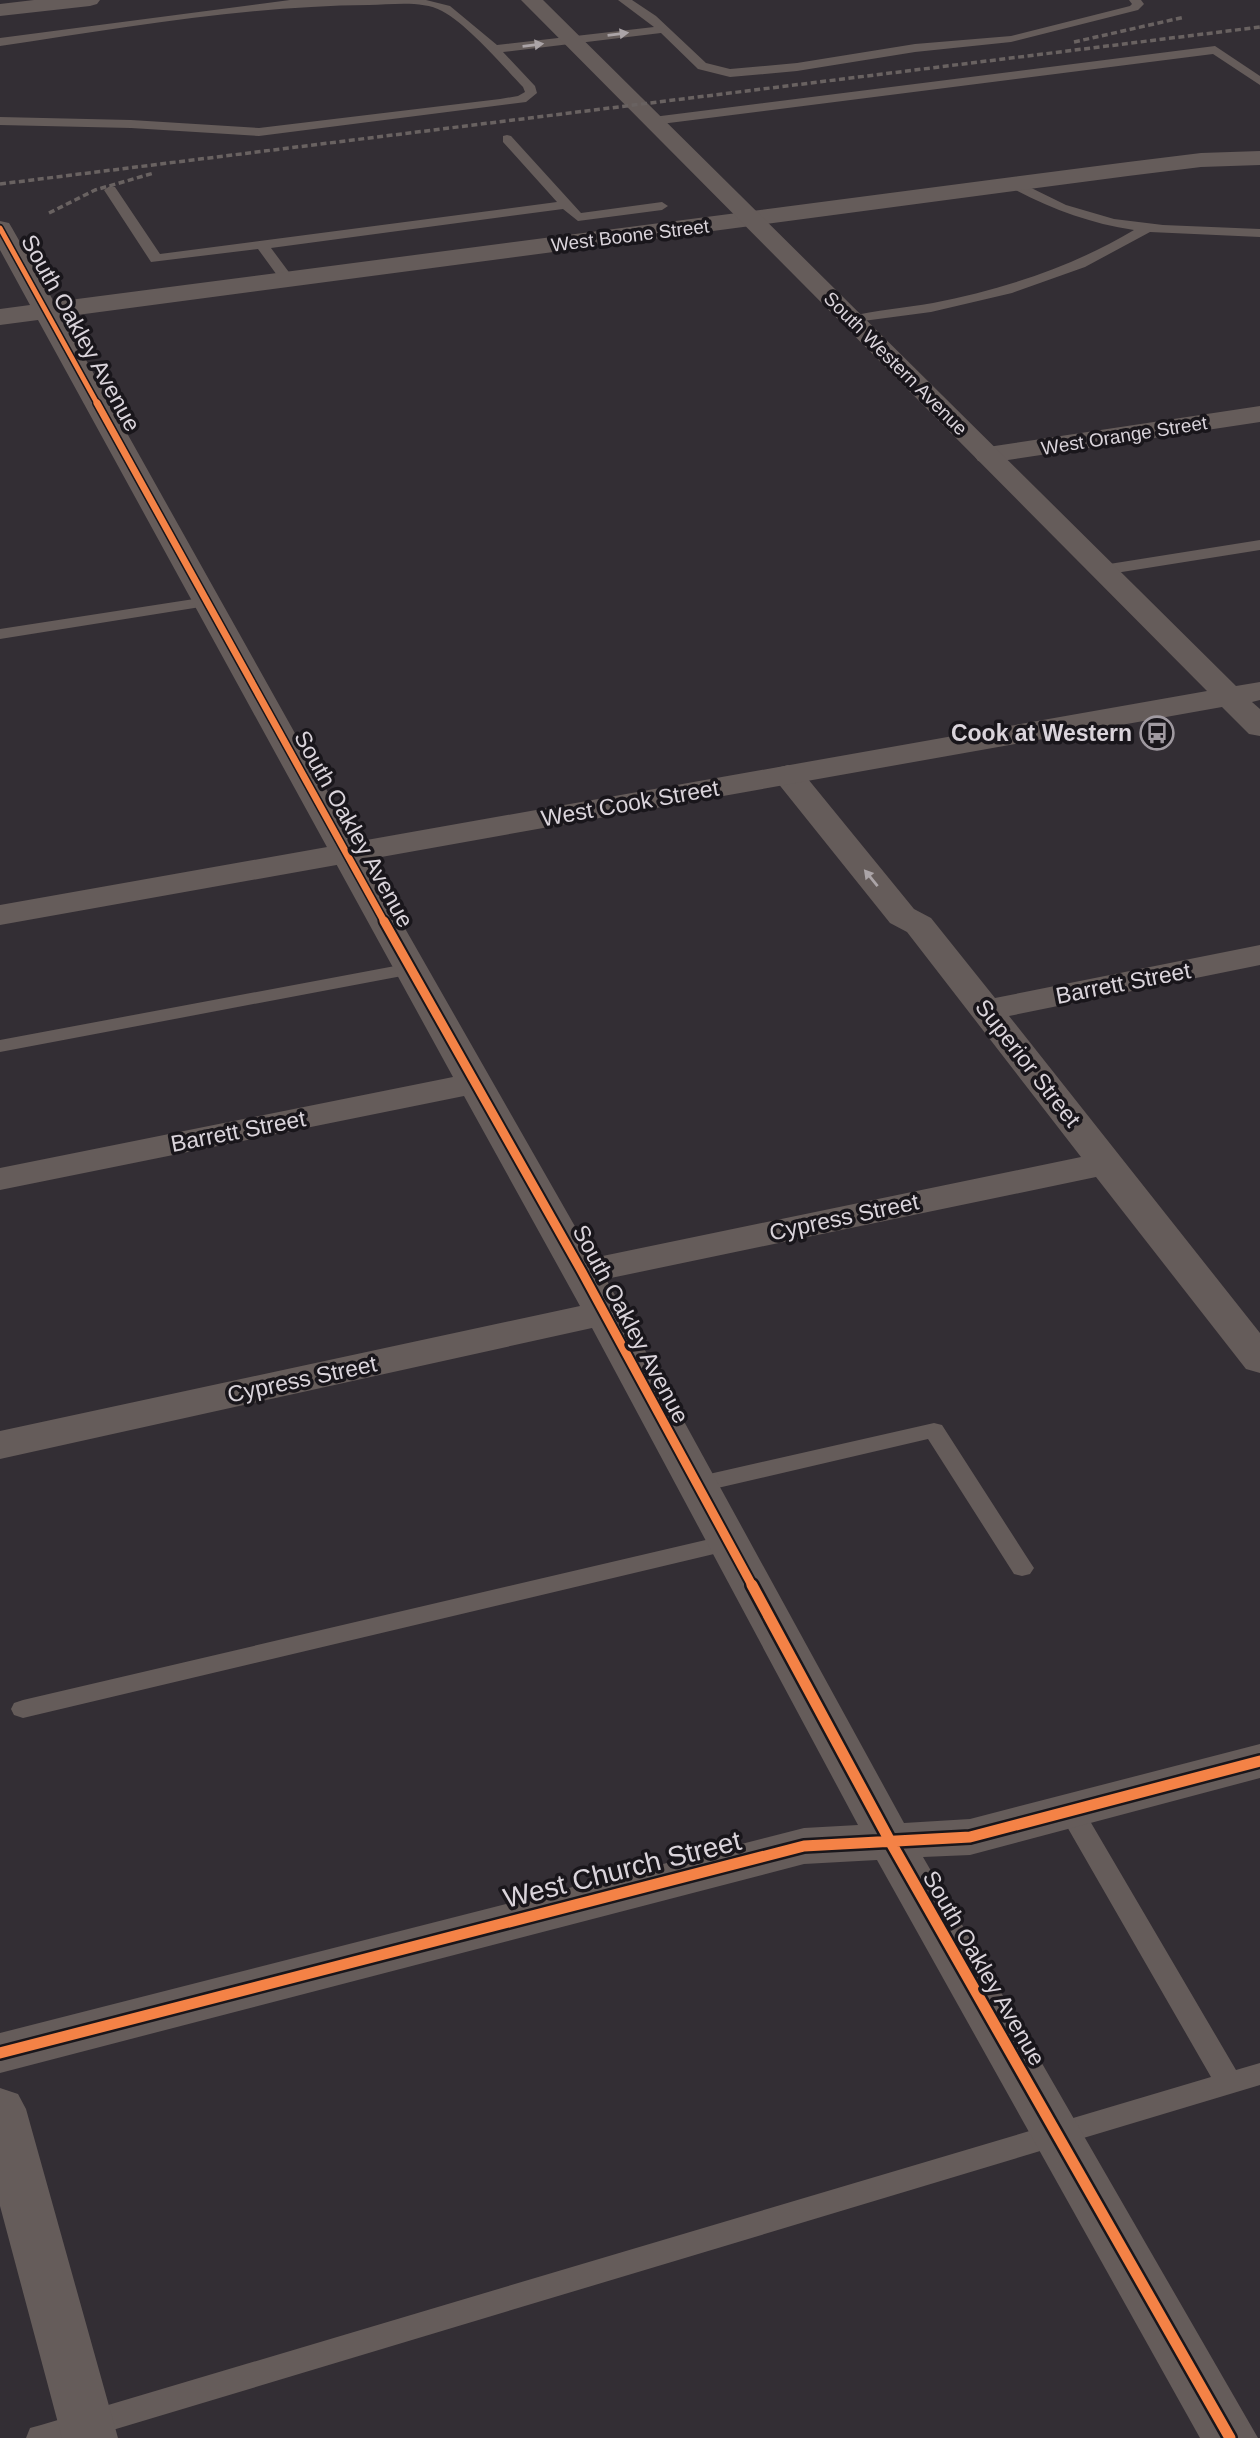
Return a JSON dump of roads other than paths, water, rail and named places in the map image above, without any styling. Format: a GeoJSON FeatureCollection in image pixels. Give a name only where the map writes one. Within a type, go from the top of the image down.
{"type":"FeatureCollection","features":[{"type":"Feature","properties":{"kind":"street"},"geometry":{"type":"LineString","coordinates":[[0,10],[88,0]]}},
{"type":"Feature","properties":{"kind":"street","name":"South Western Avenue"},"geometry":{"type":"LineString","coordinates":[[531,0],[1102,570],[1245,694],[1260,727]]}},
{"type":"Feature","properties":{"kind":"street","name":"West Boone Street"},"geometry":{"type":"LineString","coordinates":[[0,317],[1201,160],[1260,158]]}},
{"type":"Feature","properties":{"kind":"street","name":"South Oakley Avenue"},"geometry":{"type":"LineString","coordinates":[[0,228],[345,853],[582,1272],[890,1841],[1230,2438]]}},
{"type":"Feature","properties":{"kind":"street","name":"West Orange Street"},"geometry":{"type":"LineString","coordinates":[[988,456],[1260,414]]}},
{"type":"Feature","properties":{"kind":"street","name":"West Cook Street"},"geometry":{"type":"LineString","coordinates":[[0,915],[1245,694]]}},
{"type":"Feature","properties":{"kind":"street","name":"Superior Street"},"geometry":{"type":"LineString","coordinates":[[788,775],[901,916],[919,925],[1260,1360]]}},
{"type":"Feature","properties":{"kind":"street","name":"Barrett Street"},"geometry":{"type":"LineString","coordinates":[[987,1010],[1260,955]]}},
{"type":"Feature","properties":{"kind":"street","name":"Barrett Street"},"geometry":{"type":"LineString","coordinates":[[0,1179],[476,1083]]}},
{"type":"Feature","properties":{"kind":"street","name":"Cypress Street"},"geometry":{"type":"LineString","coordinates":[[582,1272],[1107,1163]]}},
{"type":"Feature","properties":{"kind":"street","name":"Cypress Street"},"geometry":{"type":"LineString","coordinates":[[0,1446],[604,1313]]}},
{"type":"Feature","properties":{"kind":"street","name":"West Church Street"},"geometry":{"type":"LineString","coordinates":[[0,2053],[804,1846],[970,1837],[1260,1761]]}},
{"type":"Feature","properties":{"kind":"street"},"geometry":{"type":"LineString","coordinates":[[0,2109],[73,2433]]}},
{"type":"Feature","properties":{"kind":"lane"},"geometry":{"type":"LineString","coordinates":[[624,0],[652,18],[702,66],[730,73],[915,48],[1011,39],[1135,8],[1138,4],[1135,0]]}},
{"type":"Feature","properties":{"kind":"lane"},"geometry":{"type":"LineString","coordinates":[[0,42],[257,6],[307,2],[416,1],[446,8],[495,49],[529,86],[531,93],[522,99],[500,103],[258,132],[131,124],[0,121]]}},
{"type":"Feature","properties":{"kind":"lane"},"geometry":{"type":"LineString","coordinates":[[495,49],[652,18]]}},
{"type":"Feature","properties":{"kind":"lane"},"geometry":{"type":"LineString","coordinates":[[484,39],[664,29]]}},
{"type":"Feature","properties":{"kind":"lane"},"geometry":{"type":"LineString","coordinates":[[653,121],[1214,50],[1260,81]]}},
{"type":"Feature","properties":{"kind":"lane"},"geometry":{"type":"LineString","coordinates":[[507,139],[578,217],[662,206]]}},
{"type":"Feature","properties":{"kind":"lane"},"geometry":{"type":"LineString","coordinates":[[1015,184],[1076,213],[1111,221],[1260,233]]}},
{"type":"Feature","properties":{"kind":"lane"},"geometry":{"type":"LineString","coordinates":[[110,190],[156,260],[566,205]]}},
{"type":"Feature","properties":{"kind":"lane"},"geometry":{"type":"LineString","coordinates":[[853,320],[930,309],[1012,290],[1101,256],[1150,226]]}},
{"type":"Feature","properties":{"kind":"lane"},"geometry":{"type":"LineString","coordinates":[[262,245],[287,279]]}},
{"type":"Feature","properties":{"kind":"lane"},"geometry":{"type":"LineString","coordinates":[[1102,570],[1260,545]]}},
{"type":"Feature","properties":{"kind":"lane"},"geometry":{"type":"LineString","coordinates":[[0,634],[207,602]]}},
{"type":"Feature","properties":{"kind":"lane"},"geometry":{"type":"LineString","coordinates":[[0,1046],[411,969]]}},
{"type":"Feature","properties":{"kind":"lane"},"geometry":{"type":"LineString","coordinates":[[696,1485],[934,1430],[1022,1567]]}},
{"type":"Feature","properties":{"kind":"lane"},"geometry":{"type":"LineString","coordinates":[[23,1709],[727,1543]]}},
{"type":"Feature","properties":{"kind":"lane"},"geometry":{"type":"LineString","coordinates":[[1071,1811],[1229,2083]]}},
{"type":"Feature","properties":{"kind":"lane"},"geometry":{"type":"LineString","coordinates":[[73,2433],[1056,2133],[1260,2074]]}},
{"type":"Feature","properties":{"kind":"railway"},"geometry":{"type":"LineString","coordinates":[[1074,42],[1185,17]]}},
{"type":"Feature","properties":{"kind":"railway"},"geometry":{"type":"LineString","coordinates":[[0,184],[1260,27]]}},
{"type":"Feature","properties":{"kind":"railway"},"geometry":{"type":"LineString","coordinates":[[49,213],[95,190],[154,173]]}},
{"type":"Feature","properties":{"kind":"place","name":"Cook at Western"},"geometry":{"type":"Point","coordinates":[1157,733]}}]}
